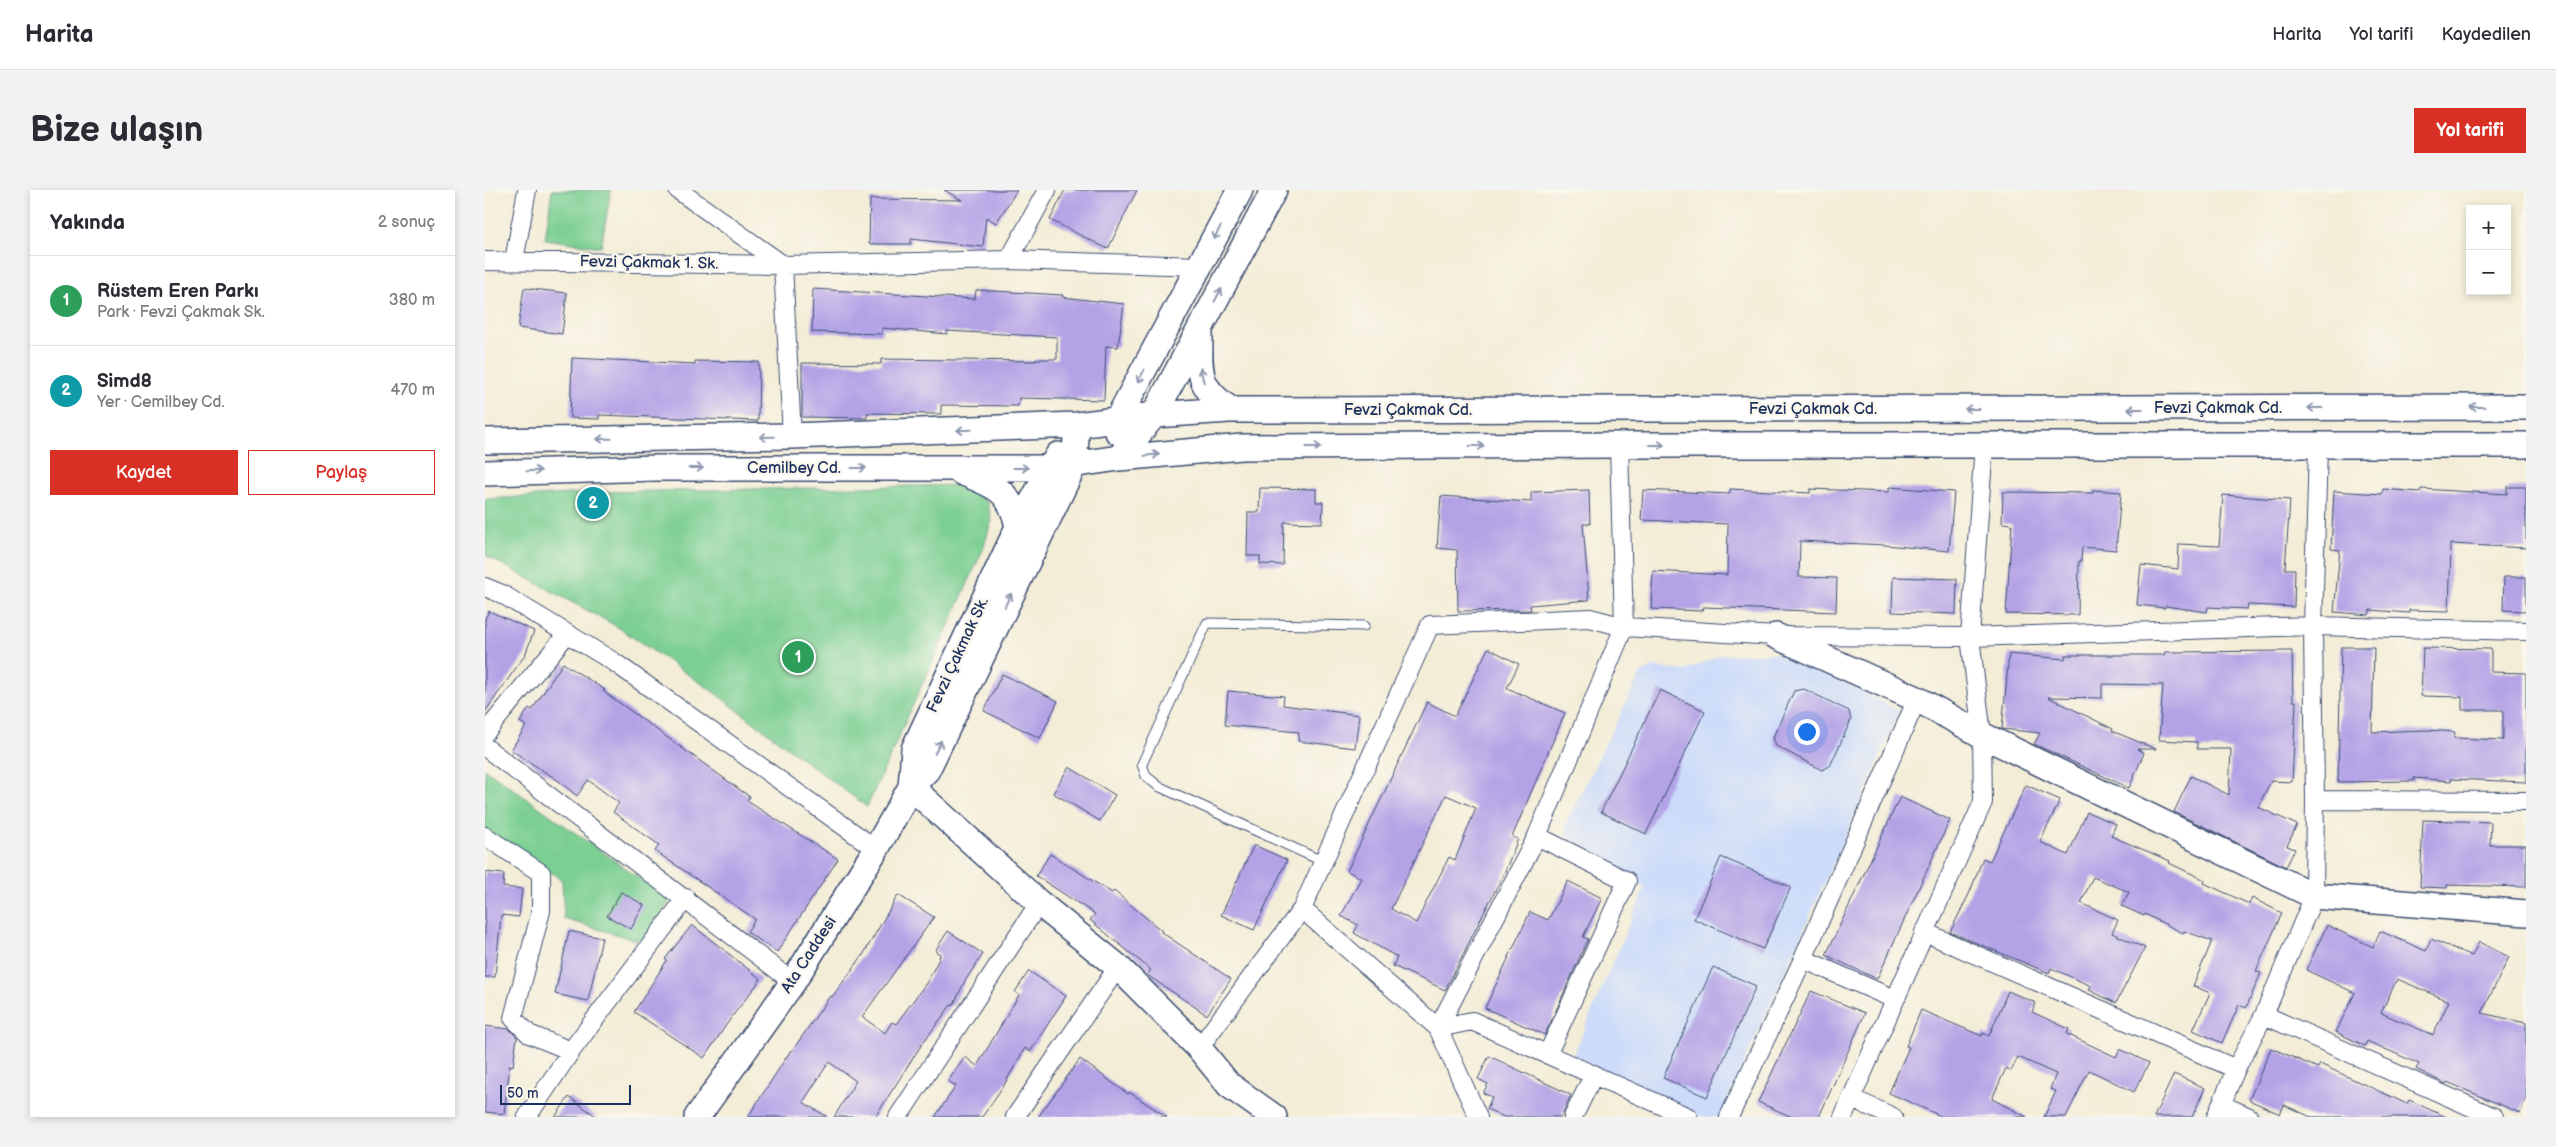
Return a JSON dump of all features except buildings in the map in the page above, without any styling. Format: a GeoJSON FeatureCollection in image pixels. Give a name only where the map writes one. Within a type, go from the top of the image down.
{"type":"FeatureCollection","features":[{"type":"Feature","properties":{"kind":"main road"},"geometry":{"type":"LineString","coordinates":[[1240,190],[1200,266],[1098,423],[1062,466],[927,770],[911,787],[1039,903],[1119,967],[1199,1048],[1229,1085],[1274,1117]]}},
{"type":"Feature","properties":{"kind":"main road"},"geometry":{"type":"LineString","coordinates":[[1111,459],[1153,415],[1274,190]]}},
{"type":"Feature","properties":{"kind":"main road"},"geometry":{"type":"LineString","coordinates":[[1200,328],[1200,367],[1204,385],[1212,397],[1231,410]]}},
{"type":"Feature","properties":{"kind":"main road","name":"Fevzi Çakmak Cd."},"geometry":{"type":"LineString","coordinates":[[1098,423],[1153,415],[1231,410],[2526,407]]}},
{"type":"Feature","properties":{"kind":"main road"},"geometry":{"type":"LineString","coordinates":[[1098,423],[1111,459]]}},
{"type":"Feature","properties":{"kind":"main road","name":"Cemilbey Cd."},"geometry":{"type":"LineString","coordinates":[[485,440],[792,436],[1098,423]]}},
{"type":"Feature","properties":{"kind":"main road"},"geometry":{"type":"LineString","coordinates":[[1111,459],[1241,447],[1619,445],[2318,447],[2526,445]]}},
{"type":"Feature","properties":{"kind":"main road","name":"Cemilbey Cd."},"geometry":{"type":"LineString","coordinates":[[485,473],[657,468],[1062,466],[1111,459]]}},
{"type":"Feature","properties":{"kind":"main road","name":"Fevzi Çakmak Sk."},"geometry":{"type":"LineString","coordinates":[[911,787],[914,749],[1018,527],[1062,466]]}},
{"type":"Feature","properties":{"kind":"main road"},"geometry":{"type":"LineString","coordinates":[[951,468],[981,480],[1004,493],[1014,508],[1018,527]]}},
{"type":"Feature","properties":{"kind":"main road"},"geometry":{"type":"LineString","coordinates":[[1776,636],[1917,699],[1982,735],[2314,896],[2526,913]]}},
{"type":"Feature","properties":{"kind":"main road","name":"Ata Caddesi"},"geometry":{"type":"LineString","coordinates":[[697,1117],[793,982],[876,849],[911,787]]}},
{"type":"Feature","properties":{"kind":"street"},"geometry":{"type":"LineString","coordinates":[[514,261],[527,190]]}},
{"type":"Feature","properties":{"kind":"street"},"geometry":{"type":"LineString","coordinates":[[678,190],[783,264],[792,436]]}},
{"type":"Feature","properties":{"kind":"street"},"geometry":{"type":"LineString","coordinates":[[1009,260],[1047,190]]}},
{"type":"Feature","properties":{"kind":"street","name":"Fevzi Çakmak 1. Sk."},"geometry":{"type":"LineString","coordinates":[[485,261],[783,264],[1009,260],[1200,266]]}},
{"type":"Feature","properties":{"kind":"street"},"geometry":{"type":"LineString","coordinates":[[1438,1028],[1537,836],[1624,627],[1619,445]]}},
{"type":"Feature","properties":{"kind":"street"},"geometry":{"type":"LineString","coordinates":[[1843,1117],[1983,802],[1982,735],[1970,637],[1984,445]]}},
{"type":"Feature","properties":{"kind":"street"},"geometry":{"type":"LineString","coordinates":[[2249,1117],[2219,1111],[2314,896],[2313,626],[2318,447]]}},
{"type":"Feature","properties":{"kind":"street"},"geometry":{"type":"LineString","coordinates":[[485,587],[615,662],[876,849]]}},
{"type":"Feature","properties":{"kind":"street"},"geometry":{"type":"LineString","coordinates":[[1199,1048],[1302,909],[1430,625],[1590,618],[1624,627],[1776,636],[1970,637],[2313,626],[2526,631]]}},
{"type":"Feature","properties":{"kind":"street"},"geometry":{"type":"LineString","coordinates":[[485,733],[567,634]]}},
{"type":"Feature","properties":{"kind":"street"},"geometry":{"type":"LineString","coordinates":[[1729,1117],[1803,959],[1917,699]]}},
{"type":"Feature","properties":{"kind":"street"},"geometry":{"type":"LineString","coordinates":[[485,747],[686,898],[793,982]]}},
{"type":"Feature","properties":{"kind":"street"},"geometry":{"type":"LineString","coordinates":[[2315,800],[2526,801]]}},
{"type":"Feature","properties":{"kind":"street"},"geometry":{"type":"LineString","coordinates":[[485,836],[541,873],[541,912],[513,1018],[529,1034],[571,1051]]}},
{"type":"Feature","properties":{"kind":"street"},"geometry":{"type":"LineString","coordinates":[[1537,836],[1627,881],[1548,1052]]}},
{"type":"Feature","properties":{"kind":"street"},"geometry":{"type":"LineString","coordinates":[[527,1117],[571,1051],[686,898]]}},
{"type":"Feature","properties":{"kind":"street"},"geometry":{"type":"LineString","coordinates":[[897,1117],[1039,903]]}},
{"type":"Feature","properties":{"kind":"street"},"geometry":{"type":"LineString","coordinates":[[1302,909],[1438,1028],[1478,1117]]}},
{"type":"Feature","properties":{"kind":"street"},"geometry":{"type":"LineString","coordinates":[[1924,932],[2236,1069]]}},
{"type":"Feature","properties":{"kind":"street"},"geometry":{"type":"LineString","coordinates":[[1803,959],[1894,999]]}},
{"type":"Feature","properties":{"kind":"street"},"geometry":{"type":"LineString","coordinates":[[1015,1117],[1119,967]]}},
{"type":"Feature","properties":{"kind":"street"},"geometry":{"type":"LineString","coordinates":[[2263,1015],[2495,1117]]}},
{"type":"Feature","properties":{"kind":"street"},"geometry":{"type":"LineString","coordinates":[[1438,1028],[1472,1021],[1548,1052],[1688,1117]]}},
{"type":"Feature","properties":{"kind":"street"},"geometry":{"type":"LineString","coordinates":[[1573,1117],[1594,1074]]}},
{"type":"Feature","properties":{"kind":"street"},"geometry":{"type":"LineString","coordinates":[[1851,1098],[1893,1117]]}},
{"type":"Feature","properties":{"kind":"lane"},"geometry":{"type":"LineString","coordinates":[[1322,861],[1158,786],[1146,776],[1142,764],[1207,623],[1364,626]]}},
{"type":"Feature","properties":{"kind":"shaded area"},"geometry":{"type":"Polygon","coordinates":[[[1786,653],[1806,661],[1899,711],[1865,792],[1720,1117],[1701,1117],[1572,1058],[1645,887],[1572,843],[1565,836],[1565,825],[1641,673],[1653,667],[1685,671],[1721,655],[1786,653]]]}},
{"type":"Feature","properties":{"kind":"green space"},"geometry":{"type":"Polygon","coordinates":[[[552,190],[611,190],[601,247],[545,239],[552,190]]]}},
{"type":"Feature","properties":{"kind":"green space"},"geometry":{"type":"Polygon","coordinates":[[[963,485],[987,502],[992,520],[982,552],[867,807],[708,688],[616,626],[485,555],[485,499],[603,492],[963,485]]]}},
{"type":"Feature","properties":{"kind":"green space"},"geometry":{"type":"Polygon","coordinates":[[[485,769],[670,900],[646,943],[564,919],[562,880],[485,829],[485,769]]]}},
{"type":"Feature","properties":{"kind":"place","name":"Simd8"},"geometry":{"type":"Point","coordinates":[593,503]}},
{"type":"Feature","properties":{"kind":"place","name":"Rüstem Eren Parkı"},"geometry":{"type":"Point","coordinates":[798,657]}}]}
